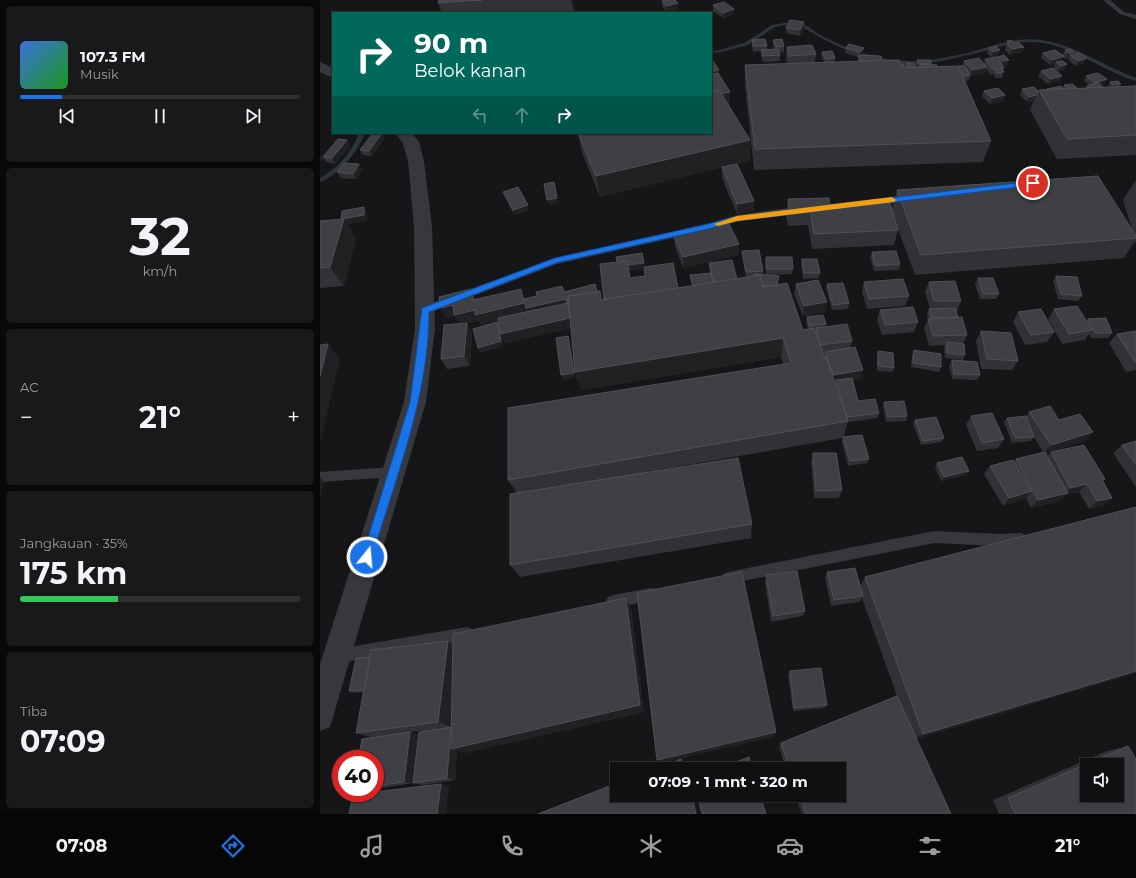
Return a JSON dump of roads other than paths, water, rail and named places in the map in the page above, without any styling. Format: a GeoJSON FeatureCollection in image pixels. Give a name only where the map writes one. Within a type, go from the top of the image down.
{"type":"FeatureCollection","features":[{"type":"Feature","properties":{"kind":"street"},"geometry":{"type":"LineString","coordinates":[[320,66],[332,73]]}},
{"type":"Feature","properties":{"kind":"street"},"geometry":{"type":"LineString","coordinates":[[320,717],[336,656],[415,402],[425,328],[423,227],[419,180],[410,142],[404,134]]}},
{"type":"Feature","properties":{"kind":"lane"},"geometry":{"type":"LineString","coordinates":[[1106,0],[1122,13],[1136,17]]}},
{"type":"Feature","properties":{"kind":"lane"},"geometry":{"type":"LineString","coordinates":[[425,310],[555,260],[708,227],[737,218],[918,197]]}},
{"type":"Feature","properties":{"kind":"lane"},"geometry":{"type":"LineString","coordinates":[[320,477],[393,472]]}},
{"type":"Feature","properties":{"kind":"lane"},"geometry":{"type":"LineString","coordinates":[[714,581],[934,537],[953,535],[997,541],[1031,537]]}},
{"type":"Feature","properties":{"kind":"lane"},"geometry":{"type":"LineString","coordinates":[[599,605],[661,592]]}},
{"type":"Feature","properties":{"kind":"lane"},"geometry":{"type":"LineString","coordinates":[[336,656],[476,632]]}},
{"type":"Feature","properties":{"kind":"waterway"},"geometry":{"type":"LineString","coordinates":[[712,51],[716,52],[746,44],[774,26],[797,22],[822,38],[839,46],[892,61],[909,63],[927,62],[982,51],[1014,41],[1031,40],[1041,41],[1066,48],[1136,80]]}},
{"type":"Feature","properties":{"kind":"waterway"},"geometry":{"type":"LineString","coordinates":[[320,180],[339,167],[356,147],[362,134]]}}]}
